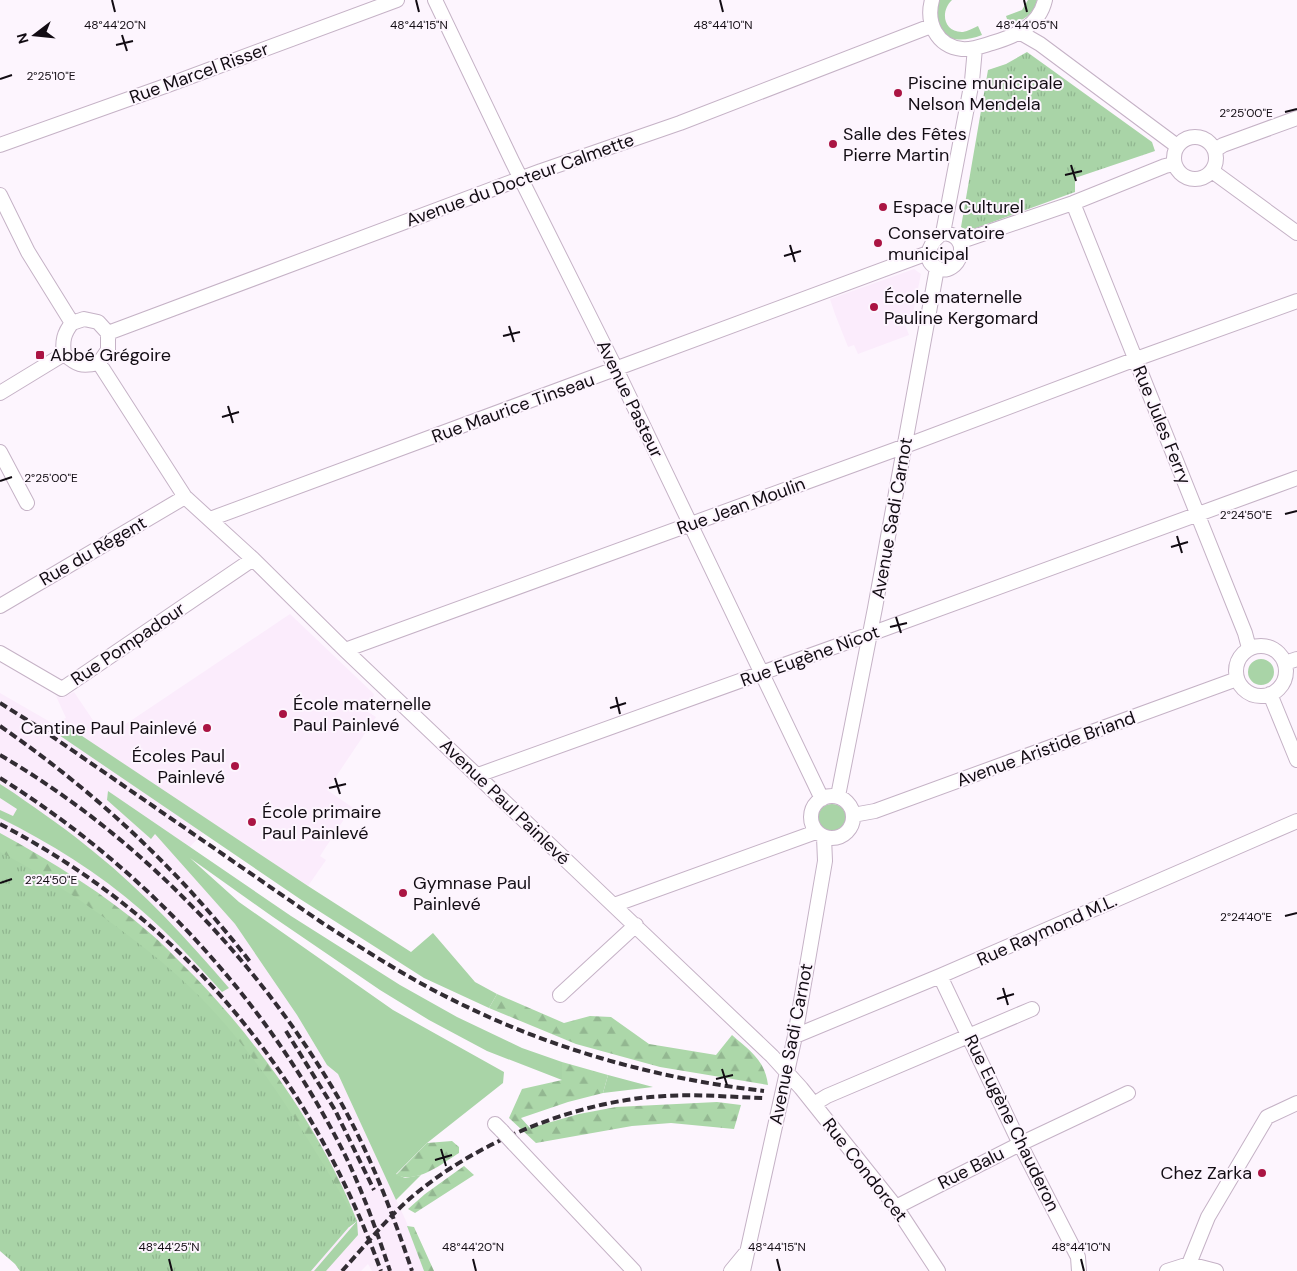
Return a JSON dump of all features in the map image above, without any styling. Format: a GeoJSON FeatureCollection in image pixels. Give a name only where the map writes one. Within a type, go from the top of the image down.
{"type":"FeatureCollection","features":[{"type":"Feature","properties":{"kind":"street","name":"Rue Marcel Risser"},"geometry":{"type":"LineString","coordinates":[[0,145],[397,0]]}},
{"type":"Feature","properties":{"kind":"street","name":"Avenue Pasteur"},"geometry":{"type":"LineString","coordinates":[[435,0],[691,524],[822,799]]}},
{"type":"Feature","properties":{"kind":"street"},"geometry":{"type":"LineString","coordinates":[[932,0],[931,26],[940,38],[962,49],[975,48],[1021,33],[1033,23],[1043,10],[1046,0]]}},
{"type":"Feature","properties":{"kind":"street","name":"Avenue du Docteur Calmette"},"geometry":{"type":"LineString","coordinates":[[108,333],[521,178],[680,123],[931,26]]}},
{"type":"Feature","properties":{"kind":"street"},"geometry":{"type":"LineString","coordinates":[[1021,33],[1040,44],[1178,146]]}},
{"type":"Feature","properties":{"kind":"street"},"geometry":{"type":"LineString","coordinates":[[943,233],[972,81],[975,48]]}},
{"type":"Feature","properties":{"kind":"street"},"geometry":{"type":"LineString","coordinates":[[1215,150],[1223,145],[1297,118]]}},
{"type":"Feature","properties":{"kind":"street"},"geometry":{"type":"LineString","coordinates":[[1198,137],[1208,141],[1215,150],[1216,161],[1212,171],[1203,178],[1192,180],[1181,174],[1174,164],[1174,155],[1178,146],[1186,139],[1198,137]]}},
{"type":"Feature","properties":{"kind":"street"},"geometry":{"type":"LineString","coordinates":[[959,242],[1073,203],[1174,164]]}},
{"type":"Feature","properties":{"kind":"street"},"geometry":{"type":"LineString","coordinates":[[1212,171],[1297,233]]}},
{"type":"Feature","properties":{"kind":"street"},"geometry":{"type":"LineString","coordinates":[[0,195],[28,252],[72,322]]}},
{"type":"Feature","properties":{"kind":"street","name":"Rue Jules Ferry"},"geometry":{"type":"LineString","coordinates":[[1073,203],[1249,648]]}},
{"type":"Feature","properties":{"kind":"street"},"geometry":{"type":"LineString","coordinates":[[943,233],[949,233],[959,242],[961,256],[957,262],[952,267],[945,269],[937,268],[928,254],[936,238],[943,233]]}},
{"type":"Feature","properties":{"kind":"street","name":"Rue Maurice Tinseau"},"geometry":{"type":"LineString","coordinates":[[210,519],[928,254]]}},
{"type":"Feature","properties":{"kind":"street","name":"Avenue Sadi Carnot"},"geometry":{"type":"LineString","coordinates":[[838,796],[870,634],[937,268]]}},
{"type":"Feature","properties":{"kind":"street","name":"Rue Jean Moulin"},"geometry":{"type":"LineString","coordinates":[[345,650],[1297,301]]}},
{"type":"Feature","properties":{"kind":"street"},"geometry":{"type":"LineString","coordinates":[[84,320],[98,322],[108,333],[108,350],[99,363],[85,366],[75,363],[64,354],[62,345],[65,332],[72,322],[84,320]]}},
{"type":"Feature","properties":{"kind":"street"},"geometry":{"type":"LineString","coordinates":[[0,393],[64,354]]}},
{"type":"Feature","properties":{"kind":"street","name":"Avenue Paul Painlevé"},"geometry":{"type":"LineString","coordinates":[[99,363],[185,497],[253,559],[345,650],[636,925],[772,1056],[787,1074]]}},
{"type":"Feature","properties":{"kind":"street"},"geometry":{"type":"LineString","coordinates":[[0,452],[27,503]]}},
{"type":"Feature","properties":{"kind":"street","name":"Rue Eugène Nicot"},"geometry":{"type":"LineString","coordinates":[[478,775],[1297,478]]}},
{"type":"Feature","properties":{"kind":"street","name":"Rue du Régent"},"geometry":{"type":"LineString","coordinates":[[0,606],[185,497]]}},
{"type":"Feature","properties":{"kind":"street","name":"Rue Pompadour"},"geometry":{"type":"LineString","coordinates":[[0,653],[62,689],[253,559]]}},
{"type":"Feature","properties":{"kind":"street"},"geometry":{"type":"LineString","coordinates":[[1256,646],[1270,648],[1291,661],[1281,686],[1270,694],[1253,695],[1247,691],[1238,679],[1236,665],[1239,658],[1249,648],[1256,646]]}},
{"type":"Feature","properties":{"kind":"street","name":"Avenue Aristide Briand"},"geometry":{"type":"LineString","coordinates":[[853,815],[874,811],[1238,679]]}},
{"type":"Feature","properties":{"kind":"street"},"geometry":{"type":"LineString","coordinates":[[1270,694],[1297,760]]}},
{"type":"Feature","properties":{"kind":"street"},"geometry":{"type":"LineString","coordinates":[[614,905],[820,834],[836,838],[847,832],[853,815],[847,803],[838,796],[828,796],[813,808],[811,820],[820,834]]}},
{"type":"Feature","properties":{"kind":"street","name":"Rue Raymond M.L."},"geometry":{"type":"LineString","coordinates":[[795,1036],[940,976],[1297,821]]}},
{"type":"Feature","properties":{"kind":"street","name":"Avenue Sadi Carnot"},"geometry":{"type":"LineString","coordinates":[[743,1271],[795,1036],[825,861],[820,834]]}},
{"type":"Feature","properties":{"kind":"street"},"geometry":{"type":"LineString","coordinates":[[560,995],[636,925]]}},
{"type":"Feature","properties":{"kind":"street","name":"Rue Eugène Chauderon"},"geometry":{"type":"LineString","coordinates":[[940,976],[1020,1144],[1078,1257],[1079,1271]]}},
{"type":"Feature","properties":{"kind":"street"},"geometry":{"type":"LineString","coordinates":[[814,1104],[827,1096],[1032,1008]]}},
{"type":"Feature","properties":{"kind":"street","name":"Rue Condorcet"},"geometry":{"type":"LineString","coordinates":[[787,1074],[814,1104],[896,1206],[938,1271]]}},
{"type":"Feature","properties":{"kind":"street","name":"Rue Balu"},"geometry":{"type":"LineString","coordinates":[[896,1206],[1128,1093]]}},
{"type":"Feature","properties":{"kind":"street"},"geometry":{"type":"LineString","coordinates":[[1197,1268],[1208,1217],[1267,1117],[1297,1103]]}},
{"type":"Feature","properties":{"kind":"street"},"geometry":{"type":"LineString","coordinates":[[498,1128],[634,1271]]}},
{"type":"Feature","properties":{"kind":"street"},"geometry":{"type":"LineString","coordinates":[[731,1271],[748,1249]]}},
{"type":"Feature","properties":{"kind":"street","name":"Avenue Sadi Carnot"},"geometry":{"type":"LineString","coordinates":[[748,1249],[749,1271]]}},
{"type":"Feature","properties":{"kind":"street"},"geometry":{"type":"LineString","coordinates":[[1167,1271],[1197,1268],[1216,1271]]}},
{"type":"Feature","properties":{"kind":"shaded area","name":"École maternelle Pauline Kergomard"},"geometry":{"type":"Polygon","coordinates":[[[914,269],[921,274],[912,318],[903,319],[909,335],[858,354],[854,345],[848,347],[830,299],[914,269]]]}},
{"type":"Feature","properties":{"kind":"shaded area"},"geometry":{"type":"Polygon","coordinates":[[[290,614],[374,694],[368,712],[376,717],[327,790],[352,807],[320,856],[326,860],[308,886],[213,823],[178,859],[235,924],[297,1015],[327,1065],[338,1074],[406,1221],[424,1271],[372,1271],[368,1264],[361,1271],[311,1271],[349,1227],[357,1222],[0,852],[0,693],[52,723],[66,718],[56,696],[61,698],[74,692],[105,738],[290,614]]]}},
{"type":"Feature","properties":{"kind":"green space"},"geometry":{"type":"Polygon","coordinates":[[[939,0],[952,0],[948,5],[945,15],[945,20],[951,29],[963,32],[978,26],[982,35],[959,40],[947,36],[942,31],[937,15],[939,0]]]}},
{"type":"Feature","properties":{"kind":"green space"},"geometry":{"type":"Polygon","coordinates":[[[1028,0],[1037,0],[1030,14],[1009,25],[1006,16],[1022,10],[1028,0]]]}},
{"type":"Feature","properties":{"kind":"green space"},"geometry":{"type":"Polygon","coordinates":[[[1027,52],[1152,142],[1155,151],[1075,178],[1075,192],[968,231],[961,227],[988,70],[1006,64],[1027,52]]]}},
{"type":"Feature","properties":{"kind":"green space"},"geometry":{"type":"Polygon","coordinates":[[[1261,659],[1270,663],[1274,672],[1270,681],[1261,685],[1252,681],[1248,672],[1252,663],[1261,659]]]}},
{"type":"Feature","properties":{"kind":"green space"},"geometry":{"type":"Polygon","coordinates":[[[51,724],[64,724],[411,952],[433,933],[475,982],[497,994],[489,1008],[424,978],[300,899],[56,733],[51,724]]]}},
{"type":"Feature","properties":{"kind":"green space"},"geometry":{"type":"Polygon","coordinates":[[[0,784],[65,829],[130,883],[198,952],[229,988],[222,992],[162,929],[125,896],[56,848],[0,818],[0,810],[13,816],[17,809],[0,798],[0,784]]]}},
{"type":"Feature","properties":{"kind":"green space"},"geometry":{"type":"Polygon","coordinates":[[[108,791],[291,916],[400,985],[457,1017],[522,1048],[562,1062],[562,1080],[487,1051],[429,1020],[380,990],[190,858],[239,902],[393,1010],[504,1072],[503,1083],[427,1143],[396,1174],[405,1178],[421,1175],[396,1200],[338,1074],[327,1065],[297,1015],[235,924],[155,834],[151,839],[107,800],[108,791]]]}},
{"type":"Feature","properties":{"kind":"green space"},"geometry":{"type":"Polygon","coordinates":[[[832,804],[842,808],[846,818],[842,828],[832,832],[822,828],[818,818],[822,808],[832,804]]]}},
{"type":"Feature","properties":{"kind":"green space"},"geometry":{"type":"Polygon","coordinates":[[[0,833],[59,867],[115,905],[159,941],[207,990],[233,1019],[282,1083],[325,1152],[357,1221],[349,1227],[0,870],[0,833]]]}},
{"type":"Feature","properties":{"kind":"green space"},"geometry":{"type":"Polygon","coordinates":[[[0,852],[81,901],[152,954],[202,999],[257,1063],[292,1115],[357,1221],[349,1227],[311,1271],[20,1271],[0,1251],[0,852]]]}},
{"type":"Feature","properties":{"kind":"green space"},"geometry":{"type":"Polygon","coordinates":[[[497,994],[564,1023],[590,1016],[611,1017],[649,1044],[716,1055],[732,1035],[751,1051],[760,1062],[768,1085],[660,1067],[576,1044],[489,1008],[497,994]]]}},
{"type":"Feature","properties":{"kind":"green space"},"geometry":{"type":"Polygon","coordinates":[[[562,1062],[608,1075],[603,1093],[568,1102],[521,1118],[530,1128],[579,1114],[616,1107],[717,1102],[741,1105],[734,1129],[671,1123],[632,1126],[536,1143],[509,1118],[522,1089],[562,1080],[562,1062]]]}},
{"type":"Feature","properties":{"kind":"green space"},"geometry":{"type":"Polygon","coordinates":[[[608,1075],[653,1087],[603,1093],[608,1075]]]}},
{"type":"Feature","properties":{"kind":"green space"},"geometry":{"type":"Polygon","coordinates":[[[452,1141],[459,1147],[459,1153],[429,1172],[413,1177],[396,1175],[427,1143],[452,1141]]]}},
{"type":"Feature","properties":{"kind":"green space"},"geometry":{"type":"Polygon","coordinates":[[[464,1166],[474,1175],[415,1213],[408,1209],[425,1194],[464,1166]]]}},
{"type":"Feature","properties":{"kind":"green space"},"geometry":{"type":"Polygon","coordinates":[[[357,1221],[358,1235],[326,1271],[314,1271],[357,1221]]]}},
{"type":"Feature","properties":{"kind":"green space"},"geometry":{"type":"Polygon","coordinates":[[[407,1226],[414,1227],[434,1271],[424,1271],[407,1226]]]}},
{"type":"Feature","properties":{"kind":"railway"},"geometry":{"type":"LineString","coordinates":[[0,703],[40,728],[321,922],[389,965],[441,994],[495,1020],[532,1035],[608,1060],[685,1079],[764,1091]]}},
{"type":"Feature","properties":{"kind":"railway"},"geometry":{"type":"LineString","coordinates":[[0,726],[70,779],[135,835],[195,896],[251,963]]}},
{"type":"Feature","properties":{"kind":"railway"},"geometry":{"type":"LineString","coordinates":[[0,755],[49,786],[97,821],[143,859],[186,900],[227,944],[265,990],[300,1038],[332,1087],[356,1131],[377,1177],[412,1271]]}},
{"type":"Feature","properties":{"kind":"railway"},"geometry":{"type":"LineString","coordinates":[[0,778],[54,814],[105,854],[153,897],[198,943],[240,992],[279,1044],[314,1098],[345,1155],[358,1183],[390,1271]]}},
{"type":"Feature","properties":{"kind":"railway"},"geometry":{"type":"LineString","coordinates":[[0,824],[67,863],[128,907],[184,957],[234,1011],[278,1069],[318,1133],[352,1200],[381,1271]]}},
{"type":"Feature","properties":{"kind":"railway"},"geometry":{"type":"LineString","coordinates":[[286,1031],[335,1110],[374,1190]]}},
{"type":"Feature","properties":{"kind":"railway"},"geometry":{"type":"LineString","coordinates":[[342,1271],[381,1227],[406,1202],[432,1181],[462,1161],[527,1128],[597,1106],[631,1099],[690,1095],[763,1098]]}},
{"type":"Feature","properties":{"kind":"place","name":"Piscine municipale Nelson Mendela"},"geometry":{"type":"Point","coordinates":[898,93]}},
{"type":"Feature","properties":{"kind":"place","name":"Salle des Fêtes Pierre Martin"},"geometry":{"type":"Point","coordinates":[833,144]}},
{"type":"Feature","properties":{"kind":"place","name":"Espace Culturel"},"geometry":{"type":"Point","coordinates":[883,207]}},
{"type":"Feature","properties":{"kind":"place","name":"Conservatoire municipal"},"geometry":{"type":"Point","coordinates":[878,243]}},
{"type":"Feature","properties":{"kind":"place","name":"École maternelle Pauline Kergomard"},"geometry":{"type":"Point","coordinates":[874,307]}},
{"type":"Feature","properties":{"kind":"place","name":"Abbé Grégoire"},"geometry":{"type":"Point","coordinates":[40,355]}},
{"type":"Feature","properties":{"kind":"place","name":"École maternelle Paul Painlevé"},"geometry":{"type":"Point","coordinates":[283,714]}},
{"type":"Feature","properties":{"kind":"place","name":"Cantine Paul Painlevé"},"geometry":{"type":"Point","coordinates":[207,728]}},
{"type":"Feature","properties":{"kind":"place","name":"Écoles Paul Painlevé"},"geometry":{"type":"Point","coordinates":[235,766]}},
{"type":"Feature","properties":{"kind":"place","name":"École primaire Paul Painlevé"},"geometry":{"type":"Point","coordinates":[252,822]}},
{"type":"Feature","properties":{"kind":"place","name":"Gymnase Paul Painlevé"},"geometry":{"type":"Point","coordinates":[403,893]}},
{"type":"Feature","properties":{"kind":"place","name":"Chez Zarka"},"geometry":{"type":"Point","coordinates":[1262,1173]}}]}
